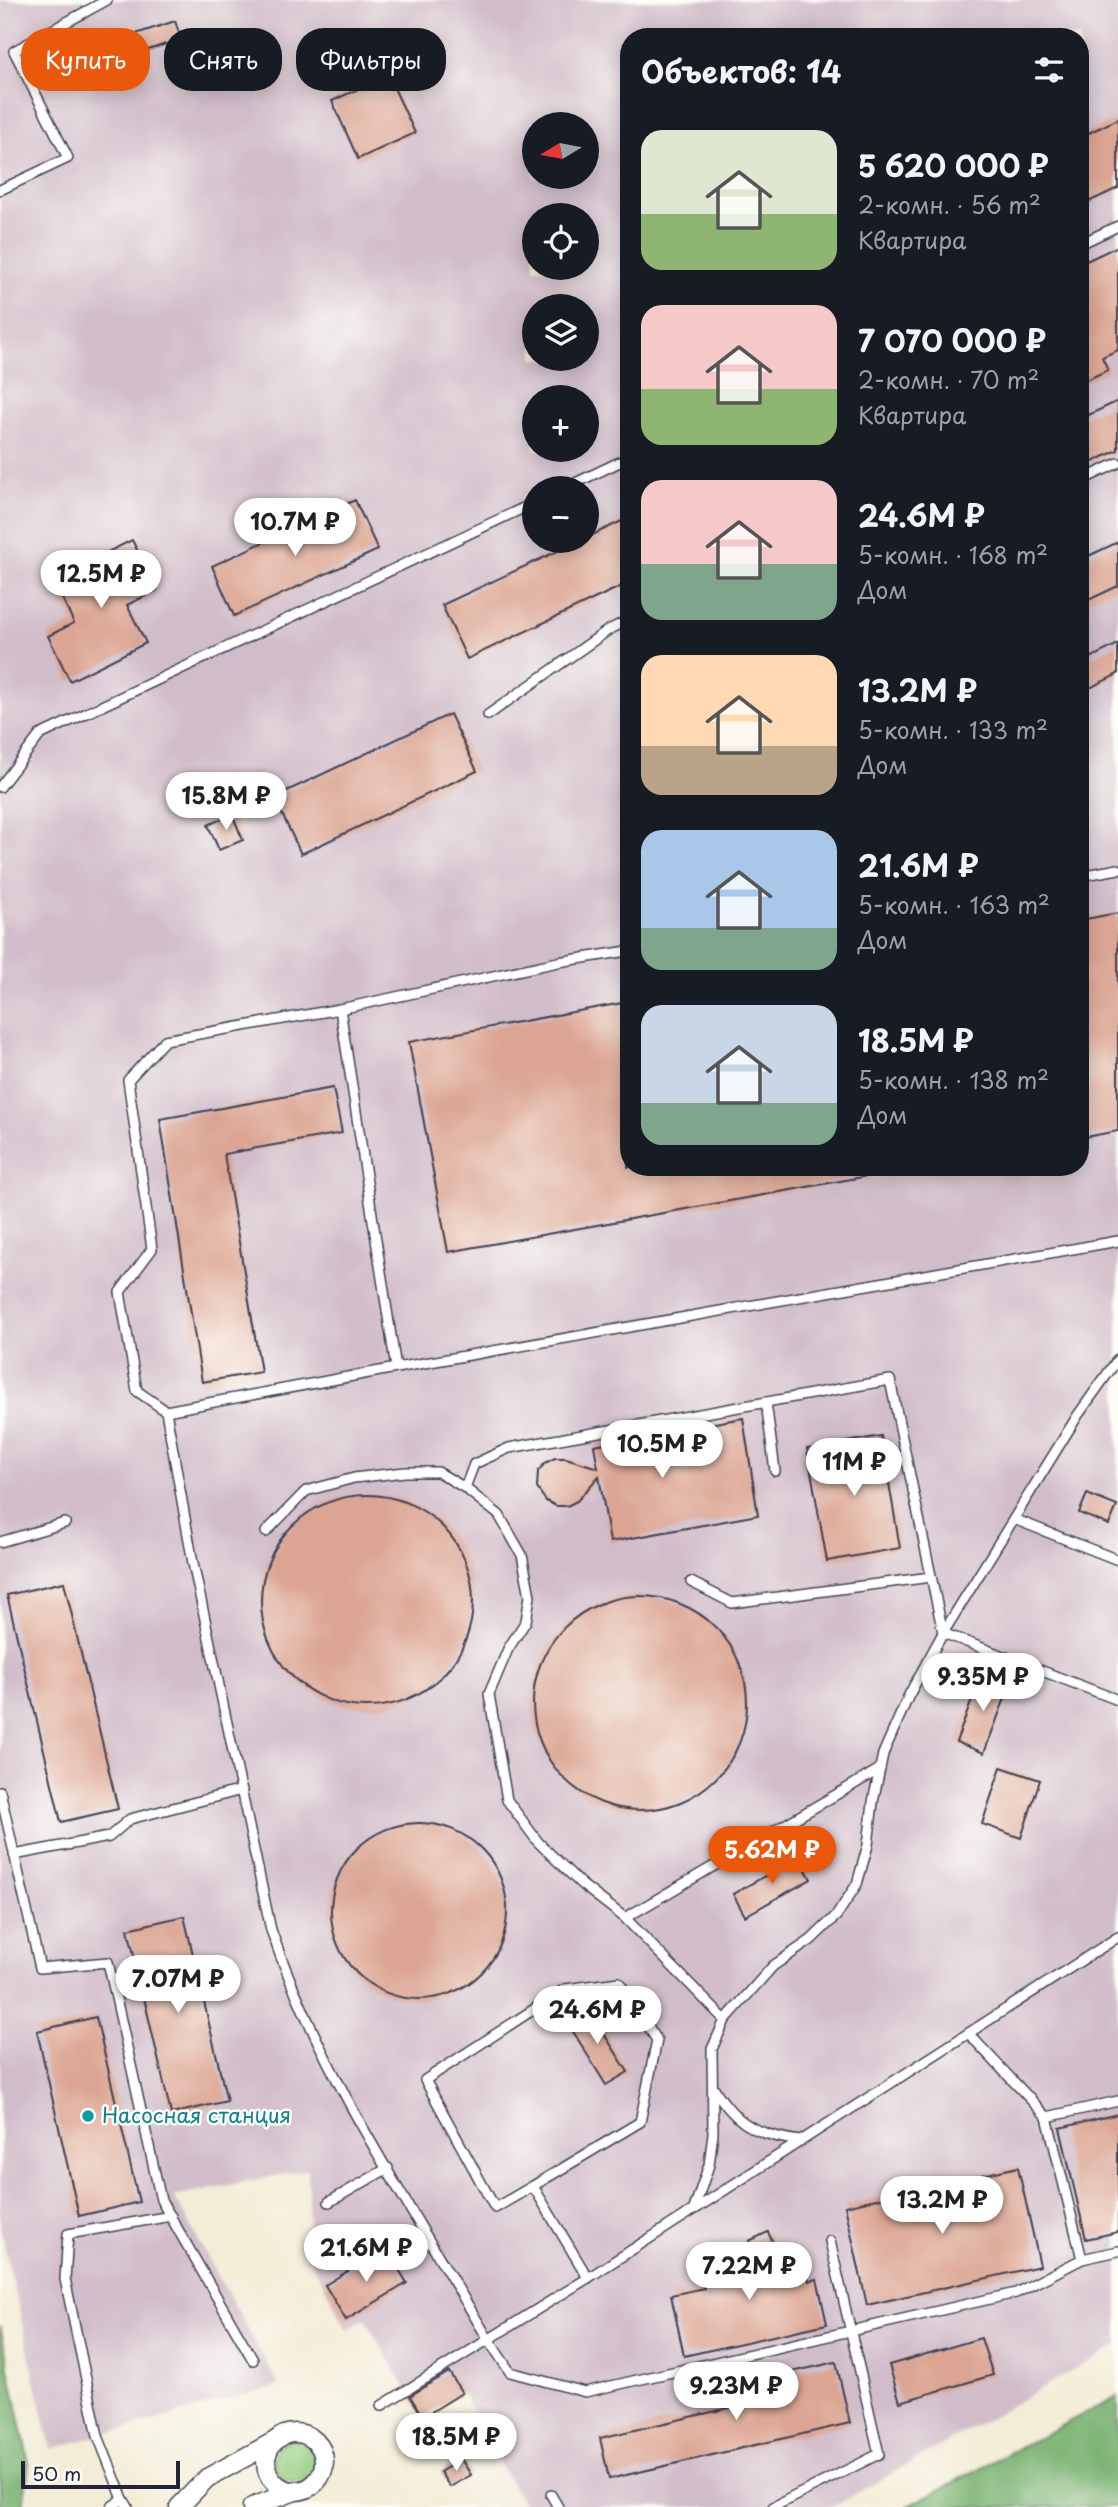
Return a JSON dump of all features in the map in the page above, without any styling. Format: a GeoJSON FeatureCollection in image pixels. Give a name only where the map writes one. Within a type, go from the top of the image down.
{"type":"FeatureCollection","features":[{"type":"Feature","properties":{"kind":"street"},"geometry":{"type":"LineString","coordinates":[[179,2507],[207,2478],[282,2436],[301,2434],[310,2437],[321,2449],[324,2464],[319,2479],[304,2489],[252,2507]]}},
{"type":"Feature","properties":{"kind":"street"},"geometry":{"type":"LineString","coordinates":[[275,2441],[267,2456],[269,2473],[279,2486],[295,2491]]}},
{"type":"Feature","properties":{"kind":"lane"},"geometry":{"type":"LineString","coordinates":[[0,190],[68,158],[14,51],[107,0]]}},
{"type":"Feature","properties":{"kind":"lane"},"geometry":{"type":"LineString","coordinates":[[1089,240],[1118,226]]}},
{"type":"Feature","properties":{"kind":"lane"},"geometry":{"type":"LineString","coordinates":[[590,476],[620,462]]}},
{"type":"Feature","properties":{"kind":"lane"},"geometry":{"type":"LineString","coordinates":[[1089,477],[1118,463]]}},
{"type":"Feature","properties":{"kind":"lane"},"geometry":{"type":"LineString","coordinates":[[0,787],[40,735],[522,509]]}},
{"type":"Feature","properties":{"kind":"lane"},"geometry":{"type":"LineString","coordinates":[[488,715],[620,624]]}},
{"type":"Feature","properties":{"kind":"lane"},"geometry":{"type":"LineString","coordinates":[[1089,874],[1118,869]]}},
{"type":"Feature","properties":{"kind":"lane"},"geometry":{"type":"LineString","coordinates":[[620,952],[558,962],[340,1009],[165,1040],[128,1080],[152,1250],[120,1292],[137,1391],[166,1411],[1118,1241]]}},
{"type":"Feature","properties":{"kind":"lane"},"geometry":{"type":"LineString","coordinates":[[340,1009],[396,1368]]}},
{"type":"Feature","properties":{"kind":"lane"},"geometry":{"type":"LineString","coordinates":[[694,2209],[710,2154],[713,2133],[712,2049],[725,2020],[773,1966],[811,1940],[837,1915],[857,1884],[868,1845],[883,1754],[909,1695],[943,1633],[1078,1415],[1118,1359]]}},
{"type":"Feature","properties":{"kind":"lane"},"geometry":{"type":"LineString","coordinates":[[465,1488],[474,1464],[509,1448],[890,1380],[943,1633]]}},
{"type":"Feature","properties":{"kind":"lane"},"geometry":{"type":"LineString","coordinates":[[766,1402],[775,1471]]}},
{"type":"Feature","properties":{"kind":"lane"},"geometry":{"type":"LineString","coordinates":[[166,1411],[193,1563],[271,1930],[287,1974],[336,2080],[510,2372],[585,2392],[1016,2293],[1082,2259],[1118,2251]]}},
{"type":"Feature","properties":{"kind":"lane"},"geometry":{"type":"LineString","coordinates":[[266,1532],[306,1491],[354,1478],[405,1472],[438,1472],[465,1488],[499,1515],[522,1555],[530,1596],[526,1621],[508,1649],[489,1694],[507,1800],[547,1851],[581,1884],[625,1918],[725,2020]]}},
{"type":"Feature","properties":{"kind":"lane"},"geometry":{"type":"LineString","coordinates":[[1014,1519],[1118,1560]]}},
{"type":"Feature","properties":{"kind":"lane"},"geometry":{"type":"LineString","coordinates":[[0,1542],[65,1523]]}},
{"type":"Feature","properties":{"kind":"lane"},"geometry":{"type":"LineString","coordinates":[[691,1583],[732,1603],[931,1577]]}},
{"type":"Feature","properties":{"kind":"lane"},"geometry":{"type":"LineString","coordinates":[[943,1633],[1118,1700]]}},
{"type":"Feature","properties":{"kind":"lane"},"geometry":{"type":"LineString","coordinates":[[625,1918],[880,1769]]}},
{"type":"Feature","properties":{"kind":"lane"},"geometry":{"type":"LineString","coordinates":[[14,1855],[109,1837],[130,1819],[242,1790]]}},
{"type":"Feature","properties":{"kind":"lane"},"geometry":{"type":"LineString","coordinates":[[0,1791],[40,1968],[108,1962],[161,2200],[253,2360]]}},
{"type":"Feature","properties":{"kind":"lane"},"geometry":{"type":"LineString","coordinates":[[382,2406],[588,2278],[1118,1937]]}},
{"type":"Feature","properties":{"kind":"lane"},"geometry":{"type":"LineString","coordinates":[[619,1982],[657,2040],[640,2122],[533,2186],[495,2208],[425,2080],[565,1989],[619,1982]]}},
{"type":"Feature","properties":{"kind":"lane"},"geometry":{"type":"LineString","coordinates":[[969,2034],[1047,2117],[1082,2259]]}},
{"type":"Feature","properties":{"kind":"lane"},"geometry":{"type":"LineString","coordinates":[[712,2085],[726,2108],[746,2125],[771,2137],[800,2141]]}},
{"type":"Feature","properties":{"kind":"lane"},"geometry":{"type":"LineString","coordinates":[[1047,2117],[1118,2101]]}},
{"type":"Feature","properties":{"kind":"lane"},"geometry":{"type":"LineString","coordinates":[[330,2202],[387,2168]]}},
{"type":"Feature","properties":{"kind":"lane"},"geometry":{"type":"LineString","coordinates":[[533,2186],[588,2278]]}},
{"type":"Feature","properties":{"kind":"lane"},"geometry":{"type":"LineString","coordinates":[[111,2507],[125,2503],[98,2436],[65,2279],[68,2234],[171,2216]]}},
{"type":"Feature","properties":{"kind":"lane"},"geometry":{"type":"LineString","coordinates":[[773,2507],[879,2454],[830,2241]]}},
{"type":"Feature","properties":{"kind":"lane"},"geometry":{"type":"LineString","coordinates":[[551,2495],[558,2507]]}},
{"type":"Feature","properties":{"kind":"shaded area"},"geometry":{"type":"Polygon","coordinates":[[[0,0],[1118,0],[1118,2345],[832,2507],[525,2507],[462,2393],[423,2417],[365,2319],[347,2330],[309,2257],[308,2169],[174,2196],[279,2386],[51,2449],[0,2227],[0,0]]]}},
{"type":"Feature","properties":{"kind":"green space"},"geometry":{"type":"Polygon","coordinates":[[[0,2325],[29,2463],[23,2507],[0,2507],[0,2325]]]}},
{"type":"Feature","properties":{"kind":"green space"},"geometry":{"type":"Polygon","coordinates":[[[1118,2396],[1118,2507],[906,2507],[1118,2396]]]}},
{"type":"Feature","properties":{"kind":"green space"},"geometry":{"type":"Polygon","coordinates":[[[295,2440],[310,2446],[316,2461],[310,2476],[295,2482],[280,2476],[274,2461],[280,2446],[295,2440]]]}},
{"type":"Feature","properties":{"kind":"building"},"geometry":{"type":"Polygon","coordinates":[[[175,21],[177,28],[164,28],[164,45],[150,49],[150,29],[175,21]]]}},
{"type":"Feature","properties":{"kind":"building"},"geometry":{"type":"Polygon","coordinates":[[[354,91],[395,91],[415,133],[358,159],[332,101],[354,91]]]}},
{"type":"Feature","properties":{"kind":"building"},"geometry":{"type":"Polygon","coordinates":[[[1118,119],[1118,188],[1089,202],[1089,133],[1118,119]]]}},
{"type":"Feature","properties":{"kind":"building"},"geometry":{"type":"Polygon","coordinates":[[[1118,246],[1118,350],[1102,357],[1108,370],[1089,379],[1089,260],[1118,246]]]}},
{"type":"Feature","properties":{"kind":"building"},"geometry":{"type":"Polygon","coordinates":[[[1118,401],[1118,450],[1089,464],[1089,415],[1118,401]]]}},
{"type":"Feature","properties":{"kind":"building"},"geometry":{"type":"Polygon","coordinates":[[[355,500],[378,550],[234,616],[212,566],[355,500]]]}},
{"type":"Feature","properties":{"kind":"building"},"geometry":{"type":"Polygon","coordinates":[[[620,522],[620,587],[467,659],[442,605],[553,553],[599,553],[599,532],[620,522]]]}},
{"type":"Feature","properties":{"kind":"building"},"geometry":{"type":"Polygon","coordinates":[[[132,540],[157,590],[127,605],[146,643],[70,681],[48,636],[74,623],[53,579],[132,540]]]}},
{"type":"Feature","properties":{"kind":"building"},"geometry":{"type":"Polygon","coordinates":[[[1118,542],[1118,586],[1089,600],[1089,556],[1118,542]]]}},
{"type":"Feature","properties":{"kind":"building"},"geometry":{"type":"Polygon","coordinates":[[[1118,644],[1118,674],[1089,688],[1089,658],[1118,644]]]}},
{"type":"Feature","properties":{"kind":"building"},"geometry":{"type":"Polygon","coordinates":[[[450,714],[477,771],[301,854],[274,797],[450,714]]]}},
{"type":"Feature","properties":{"kind":"building"},"geometry":{"type":"Polygon","coordinates":[[[232,814],[243,840],[219,850],[208,825],[232,814]]]}},
{"type":"Feature","properties":{"kind":"building"},"geometry":{"type":"Polygon","coordinates":[[[1118,913],[1118,1131],[1089,1136],[1089,918],[1118,913]]]}},
{"type":"Feature","properties":{"kind":"building"},"geometry":{"type":"Polygon","coordinates":[[[620,1003],[620,1176],[868,1176],[448,1252],[409,1042],[620,1003]]]}},
{"type":"Feature","properties":{"kind":"building"},"geometry":{"type":"Polygon","coordinates":[[[333,1088],[342,1133],[224,1154],[261,1372],[202,1382],[160,1119],[333,1088]]]}},
{"type":"Feature","properties":{"kind":"building"},"geometry":{"type":"Polygon","coordinates":[[[743,1418],[758,1515],[610,1542],[599,1476],[577,1501],[567,1506],[556,1506],[546,1501],[537,1488],[538,1471],[545,1463],[555,1458],[566,1458],[598,1468],[594,1445],[743,1418]]]}},
{"type":"Feature","properties":{"kind":"building"},"geometry":{"type":"Polygon","coordinates":[[[881,1436],[900,1548],[827,1561],[807,1449],[881,1436]]]}},
{"type":"Feature","properties":{"kind":"building"},"geometry":{"type":"Polygon","coordinates":[[[1087,1494],[1117,1506],[1109,1525],[1079,1513],[1087,1494]]]}},
{"type":"Feature","properties":{"kind":"building"},"geometry":{"type":"Polygon","coordinates":[[[367,1495],[408,1503],[442,1526],[465,1560],[473,1601],[465,1642],[442,1676],[408,1699],[367,1707],[326,1699],[292,1676],[269,1642],[261,1601],[269,1560],[292,1526],[326,1503],[367,1495]]]}},
{"type":"Feature","properties":{"kind":"building"},"geometry":{"type":"Polygon","coordinates":[[[64,1582],[118,1809],[61,1822],[7,1595],[64,1582]]]}},
{"type":"Feature","properties":{"kind":"building"},"geometry":{"type":"Polygon","coordinates":[[[640,1596],[681,1604],[716,1627],[739,1662],[747,1703],[739,1744],[716,1779],[681,1802],[640,1810],[599,1802],[564,1779],[541,1744],[533,1703],[541,1662],[564,1627],[599,1604],[640,1596]]]}},
{"type":"Feature","properties":{"kind":"building"},"geometry":{"type":"Polygon","coordinates":[[[982,1674],[1010,1685],[984,1753],[956,1742],[982,1674]]]}},
{"type":"Feature","properties":{"kind":"building"},"geometry":{"type":"Polygon","coordinates":[[[1001,1767],[1040,1780],[1021,1838],[982,1824],[1001,1767]]]}},
{"type":"Feature","properties":{"kind":"building"},"geometry":{"type":"Polygon","coordinates":[[[419,1823],[453,1830],[481,1849],[500,1877],[507,1911],[500,1945],[481,1973],[453,1992],[419,1999],[385,1992],[357,1973],[338,1945],[331,1911],[338,1877],[357,1849],[385,1830],[419,1823]]]}},
{"type":"Feature","properties":{"kind":"building"},"geometry":{"type":"Polygon","coordinates":[[[799,1857],[811,1879],[745,1916],[733,1894],[799,1857]]]}},
{"type":"Feature","properties":{"kind":"building"},"geometry":{"type":"Polygon","coordinates":[[[184,1916],[227,2101],[171,2114],[128,1929],[184,1916]]]}},
{"type":"Feature","properties":{"kind":"building"},"geometry":{"type":"Polygon","coordinates":[[[587,2007],[628,2072],[606,2085],[566,2020],[587,2007]]]}},
{"type":"Feature","properties":{"kind":"building","name":"Насосная станция"},"geometry":{"type":"Polygon","coordinates":[[[96,2017],[139,2202],[79,2216],[37,2031],[96,2017]]]}},
{"type":"Feature","properties":{"kind":"building"},"geometry":{"type":"Polygon","coordinates":[[[1118,2114],[1118,2232],[1086,2239],[1060,2128],[1118,2114]]]}},
{"type":"Feature","properties":{"kind":"building"},"geometry":{"type":"Polygon","coordinates":[[[1018,2167],[1040,2266],[867,2305],[845,2206],[1018,2167]]]}},
{"type":"Feature","properties":{"kind":"building"},"geometry":{"type":"Polygon","coordinates":[[[768,2232],[780,2258],[803,2253],[809,2281],[817,2279],[827,2324],[684,2356],[671,2295],[704,2288],[700,2275],[759,2262],[749,2241],[768,2232]]]}},
{"type":"Feature","properties":{"kind":"building"},"geometry":{"type":"Polygon","coordinates":[[[386,2248],[407,2283],[346,2320],[325,2285],[386,2248]]]}},
{"type":"Feature","properties":{"kind":"building"},"geometry":{"type":"Polygon","coordinates":[[[981,2338],[993,2375],[900,2402],[889,2365],[981,2338]]]}},
{"type":"Feature","properties":{"kind":"building"},"geometry":{"type":"Polygon","coordinates":[[[836,2362],[850,2423],[609,2479],[600,2438],[738,2406],[734,2385],[836,2362]]]}},
{"type":"Feature","properties":{"kind":"building"},"geometry":{"type":"Polygon","coordinates":[[[449,2372],[462,2393],[423,2417],[410,2396],[449,2372]]]}},
{"type":"Feature","properties":{"kind":"building"},"geometry":{"type":"Polygon","coordinates":[[[461,2459],[471,2475],[450,2487],[440,2472],[461,2459]]]}},
{"type":"Feature","properties":{"kind":"place","name":"Насосная станция"},"geometry":{"type":"Point","coordinates":[88,2116]}}]}
